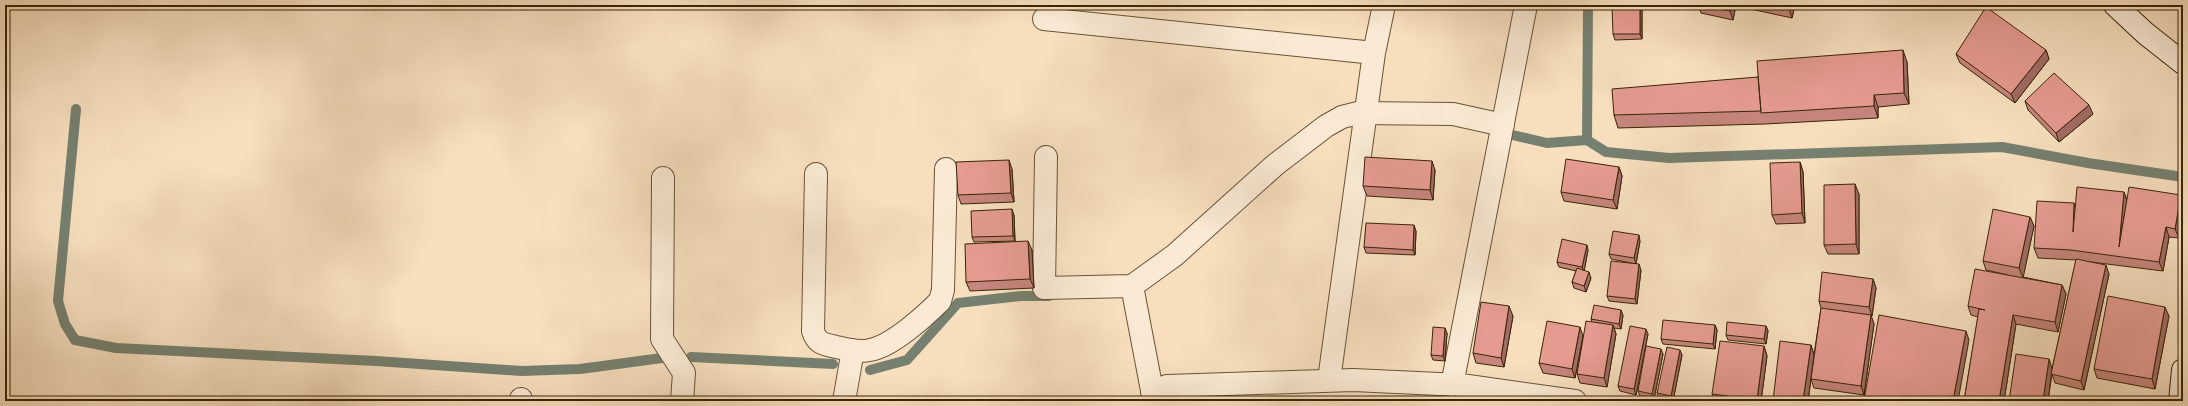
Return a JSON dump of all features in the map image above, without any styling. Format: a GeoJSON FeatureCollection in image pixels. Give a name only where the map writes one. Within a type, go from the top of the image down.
{"type":"FeatureCollection","features":[{"type":"Feature","properties":{"kind":"street"},"geometry":{"type":"LineString","coordinates":[[1329,380],[1374,53],[1384,5]]}},
{"type":"Feature","properties":{"kind":"street"},"geometry":{"type":"LineString","coordinates":[[1457,390],[1502,131],[1526,5]]}},
{"type":"Feature","properties":{"kind":"street"},"geometry":{"type":"LineString","coordinates":[[2115,5],[2145,33],[2183,63]]}},
{"type":"Feature","properties":{"kind":"street"},"geometry":{"type":"LineString","coordinates":[[1044,19],[1374,53]]}},
{"type":"Feature","properties":{"kind":"street"},"geometry":{"type":"LineString","coordinates":[[1046,158],[1044,288],[1133,291],[1275,165],[1326,126],[1342,117],[1358,113],[1366,119],[1453,114],[1502,131]]}},
{"type":"Feature","properties":{"kind":"street"},"geometry":{"type":"LineString","coordinates":[[816,174],[813,331],[819,343],[853,350],[868,351],[884,346],[940,300],[943,290],[946,169]]}},
{"type":"Feature","properties":{"kind":"street"},"geometry":{"type":"LineString","coordinates":[[663,178],[662,339],[684,373],[682,401]]}},
{"type":"Feature","properties":{"kind":"street"},"geometry":{"type":"LineString","coordinates":[[1133,291],[1153,396],[1167,386],[1329,380],[1575,401]]}},
{"type":"Feature","properties":{"kind":"street"},"geometry":{"type":"LineString","coordinates":[[844,401],[853,350]]}},
{"type":"Feature","properties":{"kind":"street"},"geometry":{"type":"LineString","coordinates":[[2180,401],[2183,370]]}},
{"type":"Feature","properties":{"kind":"green space"},"geometry":{"type":"Polygon","coordinates":[[[442,5],[529,5],[529,10],[442,5]]]}},
{"type":"Feature","properties":{"kind":"building"},"geometry":{"type":"Polygon","coordinates":[[[1612,5],[1640,5],[1640,34],[1613,34],[1612,5]]]}},
{"type":"Feature","properties":{"kind":"building"},"geometry":{"type":"Polygon","coordinates":[[[1702,5],[1731,5],[1730,11],[1702,5]]]}},
{"type":"Feature","properties":{"kind":"building"},"geometry":{"type":"Polygon","coordinates":[[[1771,5],[1790,5],[1789,9],[1771,5]]]}},
{"type":"Feature","properties":{"kind":"building"},"geometry":{"type":"Polygon","coordinates":[[[1986,7],[2046,50],[2011,94],[1956,54],[1986,7]]]}},
{"type":"Feature","properties":{"kind":"building"},"geometry":{"type":"Polygon","coordinates":[[[1903,50],[1904,93],[1874,95],[1874,106],[1761,113],[1757,61],[1903,50]]]}},
{"type":"Feature","properties":{"kind":"building"},"geometry":{"type":"Polygon","coordinates":[[[2054,73],[2089,105],[2056,133],[2025,101],[2054,73]]]}},
{"type":"Feature","properties":{"kind":"building"},"geometry":{"type":"Polygon","coordinates":[[[1758,77],[1761,111],[1614,115],[1612,89],[1758,77]]]}},
{"type":"Feature","properties":{"kind":"building"},"geometry":{"type":"Polygon","coordinates":[[[1365,157],[1432,161],[1430,190],[1363,186],[1365,157]]]}},
{"type":"Feature","properties":{"kind":"building"},"geometry":{"type":"Polygon","coordinates":[[[1566,159],[1619,167],[1613,200],[1561,192],[1566,159]]]}},
{"type":"Feature","properties":{"kind":"building"},"geometry":{"type":"Polygon","coordinates":[[[1009,160],[1011,193],[958,195],[956,162],[1009,160]]]}},
{"type":"Feature","properties":{"kind":"building"},"geometry":{"type":"Polygon","coordinates":[[[1800,162],[1802,213],[1772,215],[1770,163],[1800,162]]]}},
{"type":"Feature","properties":{"kind":"building"},"geometry":{"type":"Polygon","coordinates":[[[1855,184],[1856,244],[1824,245],[1824,185],[1855,184]]]}},
{"type":"Feature","properties":{"kind":"building"},"geometry":{"type":"Polygon","coordinates":[[[2077,187],[2124,192],[2119,247],[2129,187],[2181,195],[2175,229],[2166,227],[2159,262],[2071,250],[2034,248],[2037,201],[2074,203],[2073,232],[2077,187]]]}},
{"type":"Feature","properties":{"kind":"building"},"geometry":{"type":"Polygon","coordinates":[[[1012,209],[1013,236],[972,237],[971,211],[1012,209]]]}},
{"type":"Feature","properties":{"kind":"building"},"geometry":{"type":"Polygon","coordinates":[[[1993,209],[2030,217],[2019,268],[1983,261],[1993,209]]]}},
{"type":"Feature","properties":{"kind":"building"},"geometry":{"type":"Polygon","coordinates":[[[1366,223],[1414,225],[1413,250],[1364,247],[1366,223]]]}},
{"type":"Feature","properties":{"kind":"building"},"geometry":{"type":"Polygon","coordinates":[[[1613,231],[1639,235],[1634,258],[1609,254],[1613,231]]]}},
{"type":"Feature","properties":{"kind":"building"},"geometry":{"type":"Polygon","coordinates":[[[1562,239],[1587,245],[1582,267],[1557,262],[1562,239]]]}},
{"type":"Feature","properties":{"kind":"building"},"geometry":{"type":"Polygon","coordinates":[[[1028,241],[1030,279],[966,282],[965,244],[1028,241]]]}},
{"type":"Feature","properties":{"kind":"building"},"geometry":{"type":"Polygon","coordinates":[[[2076,259],[2106,265],[2081,381],[2051,374],[2076,259]]]}},
{"type":"Feature","properties":{"kind":"building"},"geometry":{"type":"Polygon","coordinates":[[[1611,261],[1639,264],[1635,299],[1607,296],[1611,261]]]}},
{"type":"Feature","properties":{"kind":"building"},"geometry":{"type":"Polygon","coordinates":[[[1577,268],[1589,272],[1584,286],[1572,282],[1577,268]]]}},
{"type":"Feature","properties":{"kind":"building"},"geometry":{"type":"Polygon","coordinates":[[[1975,269],[2062,285],[2055,322],[2013,315],[1999,401],[1964,401],[1979,309],[1985,310],[1968,306],[1975,269]]]}},
{"type":"Feature","properties":{"kind":"building"},"geometry":{"type":"Polygon","coordinates":[[[1822,272],[1873,279],[1869,307],[1819,301],[1822,272]]]}},
{"type":"Feature","properties":{"kind":"building"},"geometry":{"type":"Polygon","coordinates":[[[2108,296],[2165,307],[2152,379],[2094,369],[2108,296]]]}},
{"type":"Feature","properties":{"kind":"building"},"geometry":{"type":"Polygon","coordinates":[[[1481,302],[1509,306],[1501,358],[1473,353],[1481,302]]]}},
{"type":"Feature","properties":{"kind":"building"},"geometry":{"type":"Polygon","coordinates":[[[1594,305],[1621,310],[1619,324],[1591,319],[1594,305]]]}},
{"type":"Feature","properties":{"kind":"building"},"geometry":{"type":"Polygon","coordinates":[[[1821,308],[1871,315],[1861,386],[1811,379],[1821,308]]]}},
{"type":"Feature","properties":{"kind":"building"},"geometry":{"type":"Polygon","coordinates":[[[1879,315],[1966,331],[1953,401],[1864,400],[1879,315]]]}},
{"type":"Feature","properties":{"kind":"building"},"geometry":{"type":"Polygon","coordinates":[[[1663,320],[1715,325],[1713,344],[1661,339],[1663,320]]]}},
{"type":"Feature","properties":{"kind":"building"},"geometry":{"type":"Polygon","coordinates":[[[1547,321],[1580,327],[1572,369],[1539,363],[1547,321]]]}},
{"type":"Feature","properties":{"kind":"building"},"geometry":{"type":"Polygon","coordinates":[[[1586,321],[1613,325],[1604,378],[1577,374],[1586,321]]]}},
{"type":"Feature","properties":{"kind":"building"},"geometry":{"type":"Polygon","coordinates":[[[1727,322],[1766,326],[1764,339],[1726,335],[1727,322]]]}},
{"type":"Feature","properties":{"kind":"building"},"geometry":{"type":"Polygon","coordinates":[[[1630,326],[1646,329],[1634,389],[1618,386],[1630,326]]]}},
{"type":"Feature","properties":{"kind":"building"},"geometry":{"type":"Polygon","coordinates":[[[1433,327],[1445,328],[1443,356],[1431,355],[1433,327]]]}},
{"type":"Feature","properties":{"kind":"building"},"geometry":{"type":"Polygon","coordinates":[[[1720,341],[1764,346],[1757,400],[1712,394],[1720,341]]]}},
{"type":"Feature","properties":{"kind":"building"},"geometry":{"type":"Polygon","coordinates":[[[1780,341],[1811,345],[1803,401],[1773,401],[1780,341]]]}},
{"type":"Feature","properties":{"kind":"building"},"geometry":{"type":"Polygon","coordinates":[[[1646,346],[1661,349],[1652,394],[1638,391],[1646,346]]]}},
{"type":"Feature","properties":{"kind":"building"},"geometry":{"type":"Polygon","coordinates":[[[1667,347],[1680,350],[1671,396],[1657,393],[1667,347]]]}},
{"type":"Feature","properties":{"kind":"building"},"geometry":{"type":"Polygon","coordinates":[[[2016,354],[2049,359],[2043,401],[2009,401],[2016,354]]]}},
{"type":"Feature","properties":{"kind":"waterway"},"geometry":{"type":"LineString","coordinates":[[1587,140],[1588,5]]}},
{"type":"Feature","properties":{"kind":"waterway"},"geometry":{"type":"LineString","coordinates":[[76,109],[58,301],[65,324],[75,340],[116,348],[376,361],[522,371],[580,369],[662,358]]}},
{"type":"Feature","properties":{"kind":"waterway"},"geometry":{"type":"LineString","coordinates":[[1499,132],[1547,143],[1587,140],[1606,152],[1669,158],[2002,147],[2088,163],[2183,177]]}},
{"type":"Feature","properties":{"kind":"waterway"},"geometry":{"type":"LineString","coordinates":[[870,370],[907,360],[958,303],[1021,296],[1049,296]]}},
{"type":"Feature","properties":{"kind":"waterway"},"geometry":{"type":"LineString","coordinates":[[691,357],[833,364]]}}]}
